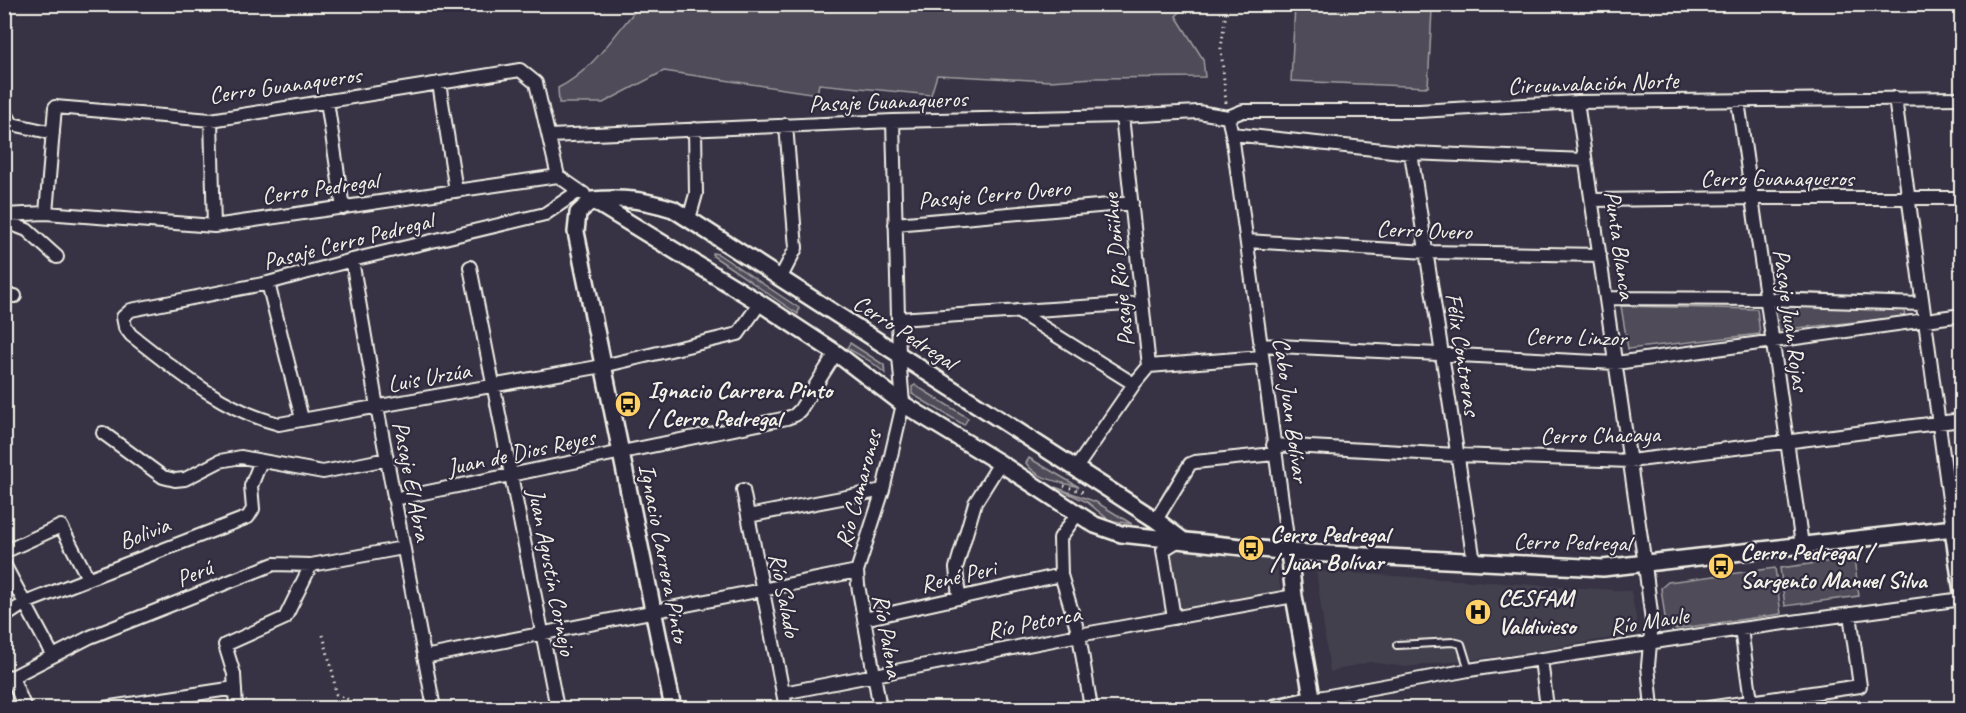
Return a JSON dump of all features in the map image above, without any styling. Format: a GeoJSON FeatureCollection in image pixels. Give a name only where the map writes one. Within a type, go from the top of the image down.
{"type":"FeatureCollection","features":[{"type":"Feature","properties":{"kind":"street","name":"Cerro Guanaqueros"},"geometry":{"type":"LineString","coordinates":[[52,132],[55,107],[212,120],[520,70],[536,82],[549,136]]}},
{"type":"Feature","properties":{"kind":"street"},"geometry":{"type":"LineString","coordinates":[[439,83],[456,191]]}},
{"type":"Feature","properties":{"kind":"street"},"geometry":{"type":"LineString","coordinates":[[1894,98],[1939,424],[1957,528],[1962,592]]}},
{"type":"Feature","properties":{"kind":"street","name":"Circunvalación Norte"},"geometry":{"type":"LineString","coordinates":[[1228,117],[1243,111],[1419,111],[1576,102],[1962,98]]}},
{"type":"Feature","properties":{"kind":"street"},"geometry":{"type":"LineString","coordinates":[[327,101],[343,208]]}},
{"type":"Feature","properties":{"kind":"street","name":"Pasaje Juan Rojas"},"geometry":{"type":"LineString","coordinates":[[1738,101],[1802,545]]}},
{"type":"Feature","properties":{"kind":"street","name":"Punta Blanca"},"geometry":{"type":"LineString","coordinates":[[1576,102],[1645,565],[1652,621],[1648,666],[1652,708]]}},
{"type":"Feature","properties":{"kind":"street"},"geometry":{"type":"LineString","coordinates":[[4,110],[8,125],[52,132],[46,213]]}},
{"type":"Feature","properties":{"kind":"street","name":"Pasaje Guanaqueros"},"geometry":{"type":"LineString","coordinates":[[549,136],[893,121],[1122,116],[1198,111],[1228,117]]}},
{"type":"Feature","properties":{"kind":"street","name":"Pasaje Río Doñihue"},"geometry":{"type":"LineString","coordinates":[[1076,468],[1149,366],[1122,116]]}},
{"type":"Feature","properties":{"kind":"street","name":"Cabo Juan Bolívar"},"geometry":{"type":"LineString","coordinates":[[1228,117],[1294,596],[1314,704]]}},
{"type":"Feature","properties":{"kind":"street"},"geometry":{"type":"LineString","coordinates":[[212,120],[214,226]]}},
{"type":"Feature","properties":{"kind":"street","name":"Río Camarones"},"geometry":{"type":"LineString","coordinates":[[424,657],[857,571],[883,490],[903,404],[899,356],[893,121]]}},
{"type":"Feature","properties":{"kind":"street"},"geometry":{"type":"LineString","coordinates":[[781,277],[796,248],[786,125]]}},
{"type":"Feature","properties":{"kind":"street"},"geometry":{"type":"LineString","coordinates":[[689,219],[696,194],[695,129]]}},
{"type":"Feature","properties":{"kind":"street"},"geometry":{"type":"LineString","coordinates":[[1232,134],[1411,153],[1585,160]]}},
{"type":"Feature","properties":{"kind":"street"},"geometry":{"type":"LineString","coordinates":[[549,136],[558,176]]}},
{"type":"Feature","properties":{"kind":"street","name":"Félix Contreras"},"geometry":{"type":"LineString","coordinates":[[1411,153],[1474,562]]}},
{"type":"Feature","properties":{"kind":"street","name":"Cerro Pedregal"},"geometry":{"type":"LineString","coordinates":[[4,215],[46,213],[214,226],[558,176],[592,200],[760,303],[836,353],[903,404],[1000,463],[1095,525],[1121,534],[1289,552],[1603,568],[1957,528]]}},
{"type":"Feature","properties":{"kind":"street","name":"Pasaje Cerro Pedregal"},"geometry":{"type":"LineString","coordinates":[[123,317],[131,310],[268,283],[352,260],[545,214],[579,190]]}},
{"type":"Feature","properties":{"kind":"street","name":"Cerro Pedregal"},"geometry":{"type":"LineString","coordinates":[[592,200],[619,198],[644,200],[673,209],[1076,468],[1181,539]]}},
{"type":"Feature","properties":{"kind":"street","name":"Cerro Guanaqueros"},"geometry":{"type":"LineString","coordinates":[[1592,200],[1962,198]]}},
{"type":"Feature","properties":{"kind":"street","name":"Ignacio Carrera Pinto"},"geometry":{"type":"LineString","coordinates":[[592,200],[578,213],[576,232],[672,708]]}},
{"type":"Feature","properties":{"kind":"street","name":"Pasaje Cerro Overo"},"geometry":{"type":"LineString","coordinates":[[895,224],[1132,203]]}},
{"type":"Feature","properties":{"kind":"street"},"geometry":{"type":"LineString","coordinates":[[4,221],[27,230],[57,257]]}},
{"type":"Feature","properties":{"kind":"street","name":"Cerro Overo"},"geometry":{"type":"LineString","coordinates":[[1246,241],[1427,252],[1600,255]]}},
{"type":"Feature","properties":{"kind":"street","name":"Pasaje El Abra"},"geometry":{"type":"LineString","coordinates":[[352,260],[377,407],[434,708]]}},
{"type":"Feature","properties":{"kind":"street","name":"Juan Agustín Cornejo"},"geometry":{"type":"LineString","coordinates":[[470,267],[557,708]]}},
{"type":"Feature","properties":{"kind":"street"},"geometry":{"type":"LineString","coordinates":[[268,283],[302,419]]}},
{"type":"Feature","properties":{"kind":"street"},"geometry":{"type":"LineString","coordinates":[[1606,298],[1767,299],[1922,304]]}},
{"type":"Feature","properties":{"kind":"street","name":"Luis Urzúa"},"geometry":{"type":"LineString","coordinates":[[123,317],[125,327],[131,334],[209,394],[267,421],[279,424],[603,366],[738,334],[760,303]]}},
{"type":"Feature","properties":{"kind":"street"},"geometry":{"type":"LineString","coordinates":[[898,320],[1142,303]]}},
{"type":"Feature","properties":{"kind":"street"},"geometry":{"type":"LineString","coordinates":[[1017,311],[1134,384]]}},
{"type":"Feature","properties":{"kind":"street","name":"Cerro Linzor"},"geometry":{"type":"LineString","coordinates":[[1149,366],[1260,351],[1442,353],[1616,363],[1962,315]]}},
{"type":"Feature","properties":{"kind":"street","name":"Juan de Dios Reyes"},"geometry":{"type":"LineString","coordinates":[[394,499],[787,418],[795,415],[836,353]]}},
{"type":"Feature","properties":{"kind":"street","name":"Cerro Chacaya"},"geometry":{"type":"LineString","coordinates":[[1156,520],[1190,464],[1274,449],[1630,461],[1962,420]]}},
{"type":"Feature","properties":{"kind":"street"},"geometry":{"type":"LineString","coordinates":[[103,433],[163,477],[175,480],[185,479],[220,461],[241,457],[323,472],[387,459]]}},
{"type":"Feature","properties":{"kind":"street","name":"Bolivia"},"geometry":{"type":"LineString","coordinates":[[4,617],[25,603],[248,517],[252,509],[251,486],[261,461]]}},
{"type":"Feature","properties":{"kind":"street"},"geometry":{"type":"LineString","coordinates":[[959,598],[956,568],[975,503],[1000,463]]}},
{"type":"Feature","properties":{"kind":"street","name":"Río Salado"},"geometry":{"type":"LineString","coordinates":[[743,490],[786,708]]}},
{"type":"Feature","properties":{"kind":"street"},"geometry":{"type":"LineString","coordinates":[[748,516],[883,490]]}},
{"type":"Feature","properties":{"kind":"street"},"geometry":{"type":"LineString","coordinates":[[1077,513],[1060,538],[1061,575],[1079,635],[1091,708]]}},
{"type":"Feature","properties":{"kind":"street"},"geometry":{"type":"LineString","coordinates":[[4,552],[61,526],[88,578]]}},
{"type":"Feature","properties":{"kind":"street"},"geometry":{"type":"LineString","coordinates":[[1174,618],[1162,550],[1181,539]]}},
{"type":"Feature","properties":{"kind":"street","name":"Perú"},"geometry":{"type":"LineString","coordinates":[[8,676],[90,637],[274,564],[311,565],[403,548]]}},
{"type":"Feature","properties":{"kind":"street"},"geometry":{"type":"LineString","coordinates":[[4,564],[53,656]]}},
{"type":"Feature","properties":{"kind":"street"},"geometry":{"type":"LineString","coordinates":[[236,708],[234,674],[225,645],[285,618],[311,565]]}},
{"type":"Feature","properties":{"kind":"street","name":"Río Palena"},"geometry":{"type":"LineString","coordinates":[[857,571],[880,708]]}},
{"type":"Feature","properties":{"kind":"street","name":"René Peri"},"geometry":{"type":"LineString","coordinates":[[864,619],[1061,575]]}},
{"type":"Feature","properties":{"kind":"street","name":"Río Petorca"},"geometry":{"type":"LineString","coordinates":[[783,693],[1294,596]]}},
{"type":"Feature","properties":{"kind":"street","name":"Río Maule"},"geometry":{"type":"LineString","coordinates":[[1273,708],[1314,704],[1469,670],[1741,629],[1962,599]]}},
{"type":"Feature","properties":{"kind":"street"},"geometry":{"type":"LineString","coordinates":[[1708,708],[1752,705],[1860,686],[1850,614]]}},
{"type":"Feature","properties":{"kind":"street"},"geometry":{"type":"LineString","coordinates":[[1741,629],[1752,705]]}},
{"type":"Feature","properties":{"kind":"street"},"geometry":{"type":"LineString","coordinates":[[1541,659],[1546,708]]}},
{"type":"Feature","properties":{"kind":"street"},"geometry":{"type":"LineString","coordinates":[[8,676],[25,708]]}},
{"type":"Feature","properties":{"kind":"street"},"geometry":{"type":"LineString","coordinates":[[104,708],[235,688]]}},
{"type":"Feature","properties":{"kind":"lane"},"geometry":{"type":"LineString","coordinates":[[1397,645],[1454,642],[1461,644],[1469,670]]}},
{"type":"Feature","properties":{"kind":"path"},"geometry":{"type":"LineString","coordinates":[[1227,4],[1221,48],[1228,117]]}},
{"type":"Feature","properties":{"kind":"path"},"geometry":{"type":"LineString","coordinates":[[323,635],[336,694],[351,701],[358,708]]}},
{"type":"Feature","properties":{"kind":"shaded area"},"geometry":{"type":"Polygon","coordinates":[[[641,4],[1187,5],[1176,16],[1203,59],[1205,77],[1094,78],[1050,81],[937,75],[931,95],[819,84],[817,94],[664,71],[603,103],[559,103],[558,88],[571,81],[593,62],[641,4]]]}},
{"type":"Feature","properties":{"kind":"shaded area"},"geometry":{"type":"Polygon","coordinates":[[[1295,5],[1432,9],[1428,87],[1291,81],[1295,5]]]}},
{"type":"Feature","properties":{"kind":"shaded area"},"geometry":{"type":"Polygon","coordinates":[[[713,253],[718,254],[799,308],[798,314],[713,256],[713,253]]]}},
{"type":"Feature","properties":{"kind":"shaded area"},"geometry":{"type":"Polygon","coordinates":[[[1621,306],[1757,309],[1760,334],[1628,349],[1621,306]]]}},
{"type":"Feature","properties":{"kind":"shaded area"},"geometry":{"type":"Polygon","coordinates":[[[1773,306],[1904,310],[1905,317],[1777,330],[1773,306]]]}},
{"type":"Feature","properties":{"kind":"shaded area"},"geometry":{"type":"Polygon","coordinates":[[[850,343],[884,365],[885,373],[847,348],[850,343]]]}},
{"type":"Feature","properties":{"kind":"shaded area"},"geometry":{"type":"Polygon","coordinates":[[[915,385],[968,418],[964,425],[912,394],[912,387],[915,385]]]}},
{"type":"Feature","properties":{"kind":"shaded area"},"geometry":{"type":"Polygon","coordinates":[[[1029,458],[1079,487],[1050,480],[1036,473],[1026,463],[1029,458]]]}},
{"type":"Feature","properties":{"kind":"shaded area"},"geometry":{"type":"Polygon","coordinates":[[[1055,487],[1096,502],[1132,524],[1109,520],[1087,502],[1055,487]]]}},
{"type":"Feature","properties":{"kind":"shaded area"},"geometry":{"type":"Polygon","coordinates":[[[1177,545],[1276,562],[1281,593],[1178,612],[1167,552],[1177,545]]]}},
{"type":"Feature","properties":{"kind":"shaded area"},"geometry":{"type":"Polygon","coordinates":[[[1854,558],[1859,596],[1785,606],[1780,568],[1854,558]]]}},
{"type":"Feature","properties":{"kind":"shaded area"},"geometry":{"type":"Polygon","coordinates":[[[1775,568],[1781,614],[1675,629],[1666,625],[1661,588],[1668,582],[1775,568]]]}},
{"type":"Feature","properties":{"kind":"shaded area","name":"CESFAM Valdivieso"},"geometry":{"type":"Polygon","coordinates":[[[1316,571],[1631,591],[1639,633],[1518,654],[1406,667],[1369,662],[1330,672],[1316,571]]]}},
{"type":"Feature","properties":{"kind":"place","name":"Ignacio Carrera Pinto / Cerro Pedregal"},"geometry":{"type":"Point","coordinates":[628,404]}},
{"type":"Feature","properties":{"kind":"place","name":"Cerro Pedregal / Juan Bolívar"},"geometry":{"type":"Point","coordinates":[1251,548]}},
{"type":"Feature","properties":{"kind":"place","name":"Cerro Pedregal / Sargento Manuel Silva"},"geometry":{"type":"Point","coordinates":[1721,566]}},
{"type":"Feature","properties":{"kind":"place","name":"CESFAM Valdivieso"},"geometry":{"type":"Point","coordinates":[1478,612]}}]}
